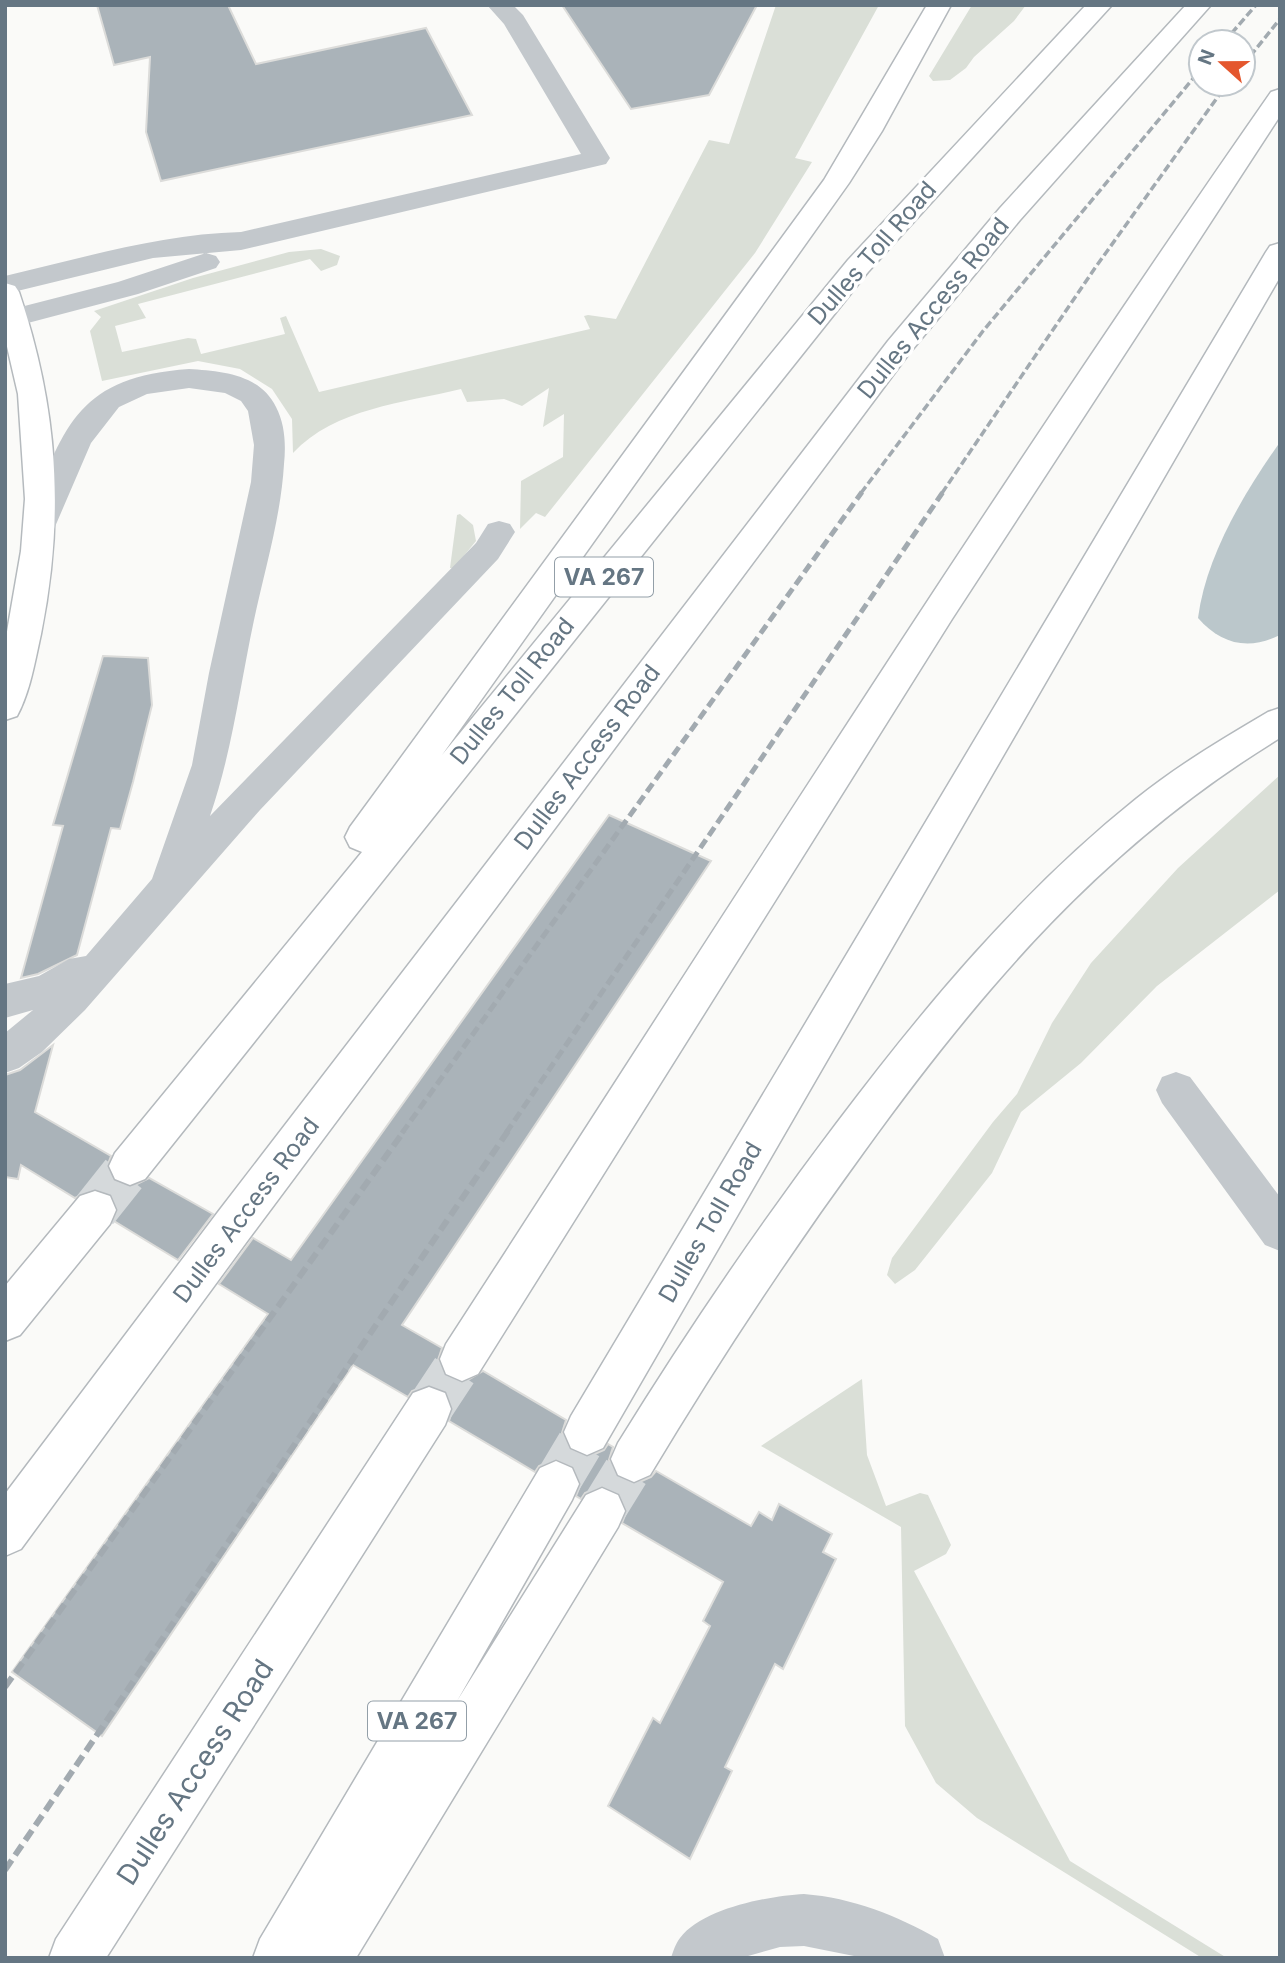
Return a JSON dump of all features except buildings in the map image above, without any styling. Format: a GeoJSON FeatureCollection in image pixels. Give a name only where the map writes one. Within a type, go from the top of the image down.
{"type":"FeatureCollection","features":[{"type":"Feature","properties":{"kind":"main road","name":"Dulles Toll Road"},"geometry":{"type":"LineString","coordinates":[[939,5],[869,131],[786,255],[125,1164],[858,265],[926,188],[1100,5]]}},
{"type":"Feature","properties":{"kind":"main road","name":"Dulles Access Road"},"geometry":{"type":"LineString","coordinates":[[5,1533],[212,1254],[898,348],[1010,214],[1199,5]]}},
{"type":"Feature","properties":{"kind":"main road"},"geometry":{"type":"LineString","coordinates":[[462,1359],[940,610],[1209,200],[1280,97]]}},
{"type":"Feature","properties":{"kind":"main road","name":"Dulles Toll Road"},"geometry":{"type":"LineString","coordinates":[[587,1432],[1280,252]]}},
{"type":"Feature","properties":{"kind":"main road"},"geometry":{"type":"LineString","coordinates":[[5,707],[34,590],[40,528],[42,461],[25,351],[9,310]]}},
{"type":"Feature","properties":{"kind":"main road"},"geometry":{"type":"LineString","coordinates":[[634,1459],[739,1293],[891,1080],[955,1000],[1012,935],[1089,859],[1168,794],[1280,721]]}},
{"type":"Feature","properties":{"kind":"main road"},"geometry":{"type":"LineString","coordinates":[[5,1318],[92,1208]]}},
{"type":"Feature","properties":{"kind":"main road","name":"Dulles Access Road"},"geometry":{"type":"LineString","coordinates":[[75,1958],[429,1409]]}},
{"type":"Feature","properties":{"kind":"main road","name":"VA 267"},"geometry":{"type":"LineString","coordinates":[[279,1958],[556,1484]]}},
{"type":"Feature","properties":{"kind":"main road"},"geometry":{"type":"LineString","coordinates":[[326,1958],[601,1511]]}},
{"type":"Feature","properties":{"kind":"lane"},"geometry":{"type":"LineString","coordinates":[[5,285],[168,248],[212,240],[241,242],[597,158],[514,20],[499,5]]}},
{"type":"Feature","properties":{"kind":"lane"},"geometry":{"type":"LineString","coordinates":[[9,310],[128,288],[213,260],[241,242]]}},
{"type":"Feature","properties":{"kind":"lane"},"geometry":{"type":"LineString","coordinates":[[40,528],[81,432],[110,398],[163,380],[195,377],[243,390],[261,405],[271,450],[267,482],[226,673],[210,765],[168,887]]}},
{"type":"Feature","properties":{"kind":"lane"},"geometry":{"type":"LineString","coordinates":[[5,1056],[57,1011],[109,956],[168,887],[402,636],[487,551],[499,532]]}},
{"type":"Feature","properties":{"kind":"lane"},"geometry":{"type":"LineString","coordinates":[[5,1001],[48,990],[109,956]]}},
{"type":"Feature","properties":{"kind":"lane"},"geometry":{"type":"LineString","coordinates":[[1176,1090],[1280,1231]]}},
{"type":"Feature","properties":{"kind":"lane"},"geometry":{"type":"LineString","coordinates":[[697,1958],[707,1946],[757,1924],[797,1918],[847,1925],[919,1958]]}},
{"type":"Feature","properties":{"kind":"shaded area"},"geometry":{"type":"Polygon","coordinates":[[[776,5],[879,5],[795,158],[812,162],[755,253],[545,517],[536,513],[520,529],[521,481],[563,457],[564,414],[543,427],[549,388],[522,406],[504,399],[467,402],[461,389],[371,409],[329,426],[293,453],[292,419],[272,389],[240,369],[198,361],[102,381],[90,331],[101,317],[94,311],[193,278],[289,252],[321,249],[340,256],[337,265],[321,271],[310,259],[138,304],[146,318],[115,326],[122,352],[188,338],[196,339],[201,354],[285,334],[280,318],[286,316],[319,392],[590,329],[584,316],[588,315],[616,319],[709,140],[729,144],[776,5]]]}},
{"type":"Feature","properties":{"kind":"shaded area"},"geometry":{"type":"Polygon","coordinates":[[[972,5],[1026,5],[1014,21],[974,57],[966,68],[950,80],[933,81],[929,76],[972,5]]]}},
{"type":"Feature","properties":{"kind":"shaded area"},"geometry":{"type":"Polygon","coordinates":[[[1280,442],[1280,635],[1246,644],[1216,634],[1198,618],[1209,572],[1228,526],[1280,442]]]}},
{"type":"Feature","properties":{"kind":"shaded area"},"geometry":{"type":"Polygon","coordinates":[[[460,514],[473,525],[476,541],[454,568],[450,568],[457,515],[460,514]]]}},
{"type":"Feature","properties":{"kind":"shaded area"},"geometry":{"type":"Polygon","coordinates":[[[1280,775],[1280,890],[1157,986],[1081,1063],[1021,1112],[992,1173],[915,1270],[895,1284],[887,1275],[892,1258],[993,1122],[1017,1094],[1052,1023],[1091,963],[1178,868],[1280,775]]]}},
{"type":"Feature","properties":{"kind":"shaded area"},"geometry":{"type":"Polygon","coordinates":[[[862,1379],[867,1455],[886,1506],[920,1493],[928,1495],[951,1545],[946,1554],[914,1571],[1070,1861],[1227,1958],[1202,1958],[977,1818],[936,1783],[905,1726],[901,1527],[761,1446],[862,1379]]]}},
{"type":"Feature","properties":{"kind":"tunnel"},"geometry":{"type":"LineString","coordinates":[[95,1210],[130,1166]]}},
{"type":"Feature","properties":{"kind":"tunnel"},"geometry":{"type":"LineString","coordinates":[[429,1409],[462,1359]]}},
{"type":"Feature","properties":{"kind":"tunnel"},"geometry":{"type":"LineString","coordinates":[[556,1484],[587,1432]]}},
{"type":"Feature","properties":{"kind":"tunnel"},"geometry":{"type":"LineString","coordinates":[[602,1511],[634,1459]]}},
{"type":"Feature","properties":{"kind":"railway"},"geometry":{"type":"LineString","coordinates":[[1236,28],[1256,5]]}},
{"type":"Feature","properties":{"kind":"railway"},"geometry":{"type":"LineString","coordinates":[[1257,48],[1280,19]]}},
{"type":"Feature","properties":{"kind":"railway"},"geometry":{"type":"LineString","coordinates":[[861,493],[983,331],[1187,86]]}},
{"type":"Feature","properties":{"kind":"railway"},"geometry":{"type":"LineString","coordinates":[[942,493],[1095,268],[1217,98]]}},
{"type":"Feature","properties":{"kind":"railway"},"geometry":{"type":"LineString","coordinates":[[402,1133],[862,492]]}},
{"type":"Feature","properties":{"kind":"railway"},"geometry":{"type":"LineString","coordinates":[[506,1133],[943,492]]}},
{"type":"Feature","properties":{"kind":"railway"},"geometry":{"type":"LineString","coordinates":[[5,1687],[404,1131]]}},
{"type":"Feature","properties":{"kind":"railway"},"geometry":{"type":"LineString","coordinates":[[5,1870],[508,1131]]}}]}
